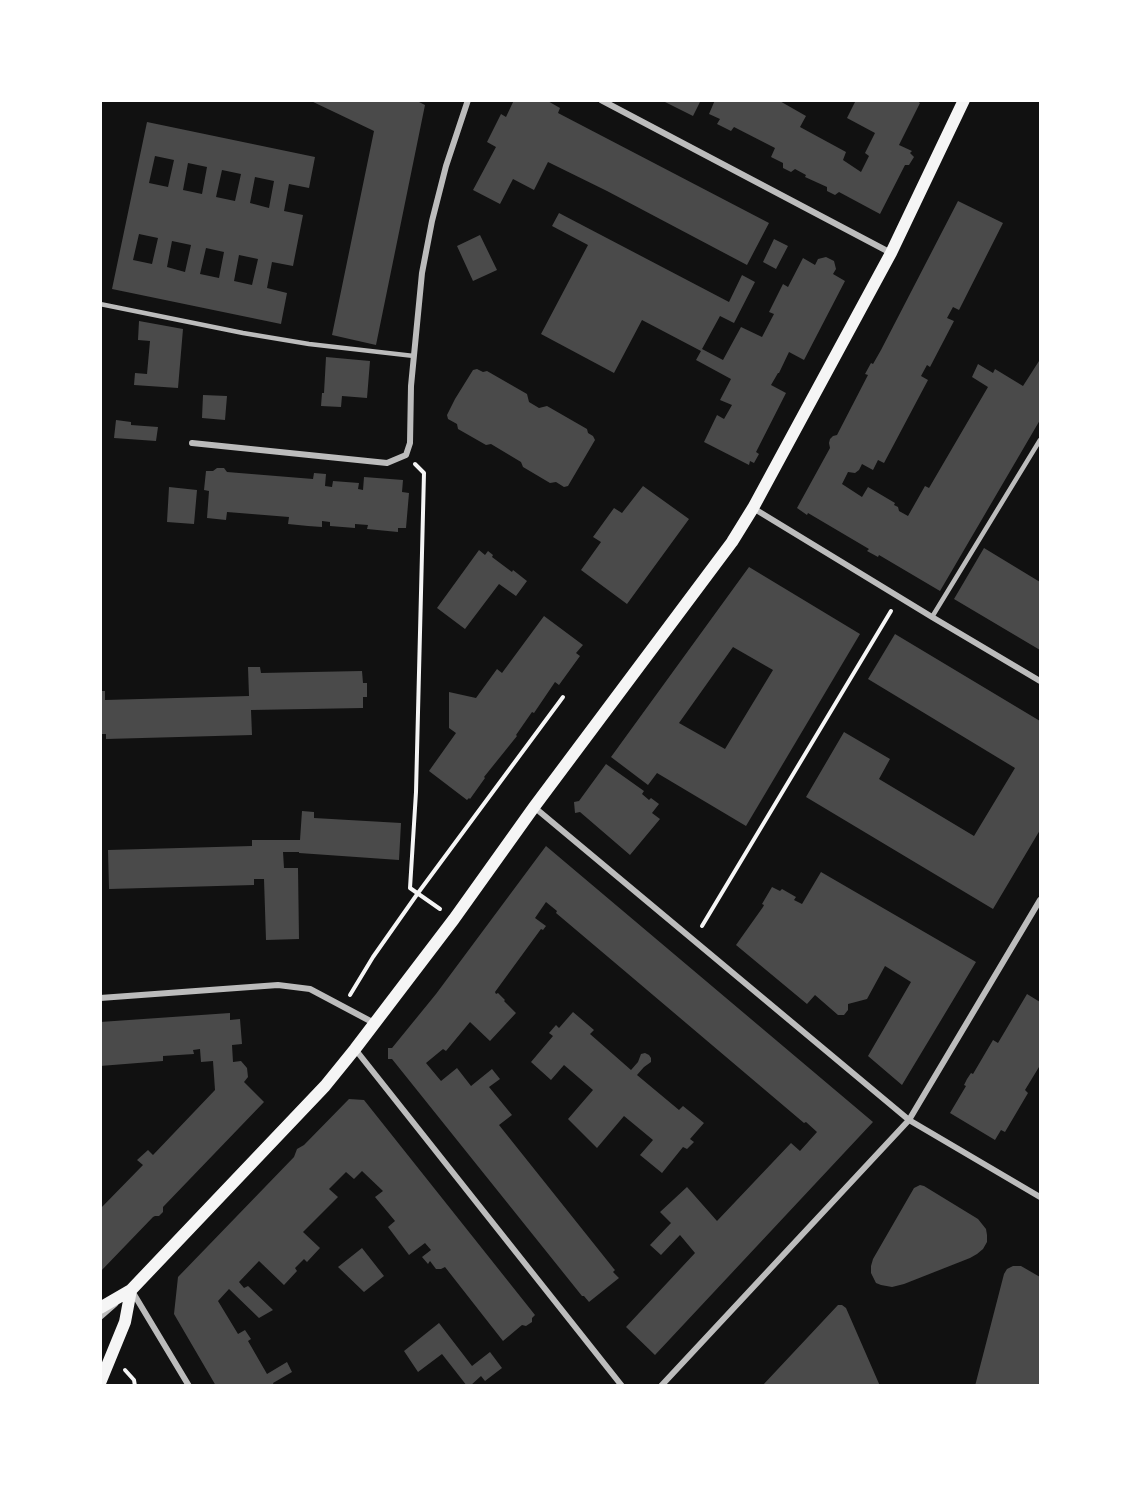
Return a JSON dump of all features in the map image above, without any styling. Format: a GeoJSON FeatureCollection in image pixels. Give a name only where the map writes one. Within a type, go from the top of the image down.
{"type":"FeatureCollection","features":[{"type":"Feature","properties":{"kind":"main road"},"geometry":{"type":"LineString","coordinates":[[100,1308],[131,1290],[325,1086],[454,919],[534,807],[732,542],[753,508],[891,253],[964,100]]}},
{"type":"Feature","properties":{"kind":"main road"},"geometry":{"type":"LineString","coordinates":[[100,1383],[125,1322],[131,1290]]}},
{"type":"Feature","properties":{"kind":"street"},"geometry":{"type":"LineString","coordinates":[[192,443],[387,463],[406,455],[410,443],[414,356],[422,273],[446,166],[468,100]]}},
{"type":"Feature","properties":{"kind":"street"},"geometry":{"type":"LineString","coordinates":[[601,100],[891,253]]}},
{"type":"Feature","properties":{"kind":"street"},"geometry":{"type":"LineString","coordinates":[[753,508],[1041,681]]}},
{"type":"Feature","properties":{"kind":"street"},"geometry":{"type":"LineString","coordinates":[[534,807],[909,1119],[1041,1197]]}},
{"type":"Feature","properties":{"kind":"street"},"geometry":{"type":"LineString","coordinates":[[661,1386],[909,1119],[1041,900]]}},
{"type":"Feature","properties":{"kind":"street"},"geometry":{"type":"LineString","coordinates":[[100,998],[278,986],[310,989],[344,1005],[374,1023]]}},
{"type":"Feature","properties":{"kind":"street"},"geometry":{"type":"LineString","coordinates":[[355,1048],[621,1386]]}},
{"type":"Feature","properties":{"kind":"street"},"geometry":{"type":"LineString","coordinates":[[131,1290],[189,1386]]}},
{"type":"Feature","properties":{"kind":"lane"},"geometry":{"type":"LineString","coordinates":[[100,304],[309,344],[414,356]]}},
{"type":"Feature","properties":{"kind":"lane"},"geometry":{"type":"LineString","coordinates":[[932,617],[1041,440]]}},
{"type":"Feature","properties":{"kind":"lane"},"geometry":{"type":"LineString","coordinates":[[100,1318],[131,1290]]}},
{"type":"Feature","properties":{"kind":"path"},"geometry":{"type":"LineString","coordinates":[[406,455],[424,473],[416,792],[410,888],[454,919]]}},
{"type":"Feature","properties":{"kind":"path"},"geometry":{"type":"LineString","coordinates":[[693,940],[899,597]]}},
{"type":"Feature","properties":{"kind":"path"},"geometry":{"type":"LineString","coordinates":[[344,1005],[373,957],[418,893],[563,697]]}},
{"type":"Feature","properties":{"kind":"path"},"geometry":{"type":"LineString","coordinates":[[119,1363],[134,1380],[135,1386]]}},
{"type":"Feature","properties":{"kind":"building"},"geometry":{"type":"Polygon","coordinates":[[[309,100],[415,100],[425,105],[376,345],[332,335],[374,131],[309,100]]]}},
{"type":"Feature","properties":{"kind":"building"},"geometry":{"type":"Polygon","coordinates":[[[514,100],[546,100],[560,108],[558,113],[769,223],[747,265],[548,162],[534,190],[513,179],[500,204],[473,190],[496,147],[487,142],[501,114],[506,117],[514,100]]]}},
{"type":"Feature","properties":{"kind":"building"},"geometry":{"type":"Polygon","coordinates":[[[661,100],[701,100],[693,116],[661,100]]]}},
{"type":"Feature","properties":{"kind":"building"},"geometry":{"type":"Polygon","coordinates":[[[715,100],[778,100],[806,116],[800,127],[846,152],[843,160],[861,172],[869,156],[865,153],[875,133],[847,118],[856,100],[916,100],[920,103],[899,145],[912,151],[910,153],[914,157],[909,165],[905,165],[880,214],[839,192],[835,195],[827,191],[827,187],[805,177],[806,175],[795,169],[791,172],[783,168],[783,163],[771,157],[775,148],[734,127],[731,131],[717,124],[720,119],[709,114],[715,100]]]}},
{"type":"Feature","properties":{"kind":"building"},"geometry":{"type":"Polygon","coordinates":[[[147,122],[315,157],[309,188],[289,184],[284,211],[303,215],[293,266],[272,262],[267,288],[287,293],[281,324],[112,289],[147,122]],[[155,156],[149,183],[168,187],[174,160],[155,156]],[[188,163],[183,190],[202,194],[207,167],[188,163]],[[222,170],[216,197],[235,201],[241,174],[222,170]],[[255,177],[250,203],[269,208],[274,181],[255,177]],[[139,234],[133,260],[152,264],[158,238],[139,234]],[[172,241],[167,267],[185,272],[191,245],[172,241]],[[206,248],[200,274],[219,278],[224,252],[206,248]],[[239,255],[234,281],[252,285],[258,259],[239,255]]]}},
{"type":"Feature","properties":{"kind":"building"},"geometry":{"type":"Polygon","coordinates":[[[958,201],[1003,223],[959,310],[953,307],[947,318],[954,321],[930,367],[927,365],[921,376],[928,380],[884,463],[878,460],[873,470],[862,464],[855,473],[848,472],[842,484],[862,497],[868,487],[895,503],[899,511],[908,516],[925,486],[929,488],[988,387],[972,377],[978,364],[993,373],[995,369],[1023,386],[1040,361],[1040,420],[940,591],[879,555],[878,557],[867,551],[869,549],[797,508],[830,448],[830,439],[837,435],[868,375],[865,374],[881,350],[958,201]]]}},
{"type":"Feature","properties":{"kind":"building"},"geometry":{"type":"Polygon","coordinates":[[[559,213],[729,302],[742,275],[755,282],[734,323],[720,316],[702,349],[723,360],[741,327],[762,337],[774,314],[769,312],[783,284],[788,287],[803,258],[815,265],[818,259],[826,257],[834,261],[836,269],[833,274],[845,281],[804,360],[789,352],[771,385],[786,393],[756,452],[759,454],[754,463],[750,461],[749,465],[704,442],[717,415],[724,419],[732,405],[720,400],[731,379],[696,360],[701,351],[642,320],[614,373],[541,334],[588,245],[552,226],[559,213]]]}},
{"type":"Feature","properties":{"kind":"building"},"geometry":{"type":"Polygon","coordinates":[[[480,235],[497,270],[473,281],[457,246],[480,235]]]}},
{"type":"Feature","properties":{"kind":"building"},"geometry":{"type":"Polygon","coordinates":[[[774,239],[788,246],[776,269],[763,262],[774,239]]]}},
{"type":"Feature","properties":{"kind":"building"},"geometry":{"type":"Polygon","coordinates":[[[139,321],[183,329],[178,388],[134,385],[135,373],[147,374],[150,341],[138,340],[139,321]]]}},
{"type":"Feature","properties":{"kind":"building"},"geometry":{"type":"Polygon","coordinates":[[[326,357],[370,361],[367,398],[342,396],[341,407],[321,406],[326,357]]]}},
{"type":"Feature","properties":{"kind":"building"},"geometry":{"type":"Polygon","coordinates":[[[473,370],[487,371],[527,394],[529,402],[539,408],[547,406],[587,429],[588,433],[593,436],[595,440],[568,486],[564,487],[556,482],[550,483],[491,444],[486,445],[458,429],[457,424],[448,419],[447,415],[455,399],[473,370]]]}},
{"type":"Feature","properties":{"kind":"building"},"geometry":{"type":"Polygon","coordinates":[[[203,395],[227,396],[225,420],[202,418],[203,395]]]}},
{"type":"Feature","properties":{"kind":"building"},"geometry":{"type":"Polygon","coordinates":[[[116,420],[131,422],[131,425],[158,427],[156,441],[114,438],[116,420]]]}},
{"type":"Feature","properties":{"kind":"building"},"geometry":{"type":"Polygon","coordinates":[[[217,468],[224,468],[227,472],[313,479],[314,473],[326,474],[325,486],[332,487],[333,481],[359,483],[358,489],[363,490],[364,477],[403,480],[402,492],[409,493],[406,528],[398,528],[398,532],[367,529],[368,525],[355,524],[355,528],[330,526],[330,522],[322,521],[322,527],[308,526],[288,524],[289,517],[227,512],[226,520],[207,518],[209,491],[204,490],[206,471],[213,471],[217,468]]]}},
{"type":"Feature","properties":{"kind":"building"},"geometry":{"type":"Polygon","coordinates":[[[643,486],[689,519],[627,604],[581,570],[601,542],[593,537],[614,508],[622,513],[643,486]]]}},
{"type":"Feature","properties":{"kind":"building"},"geometry":{"type":"Polygon","coordinates":[[[169,487],[197,490],[194,524],[167,522],[169,487]]]}},
{"type":"Feature","properties":{"kind":"building"},"geometry":{"type":"Polygon","coordinates":[[[984,548],[1040,582],[1040,650],[954,599],[984,548]]]}},
{"type":"Feature","properties":{"kind":"building"},"geometry":{"type":"Polygon","coordinates":[[[479,550],[485,555],[488,551],[493,555],[492,557],[527,581],[516,596],[499,584],[465,629],[437,608],[479,550]]]}},
{"type":"Feature","properties":{"kind":"building"},"geometry":{"type":"Polygon","coordinates":[[[749,567],[860,634],[746,826],[657,773],[648,785],[611,757],[749,567]],[[733,647],[679,723],[725,749],[773,670],[733,647]]]}},
{"type":"Feature","properties":{"kind":"building"},"geometry":{"type":"Polygon","coordinates":[[[544,616],[583,645],[576,653],[580,656],[559,685],[555,682],[517,736],[467,800],[429,771],[456,733],[449,728],[449,692],[476,698],[497,669],[502,673],[544,616]]]}},
{"type":"Feature","properties":{"kind":"building"},"geometry":{"type":"Polygon","coordinates":[[[895,634],[1040,721],[1040,830],[993,909],[806,797],[844,732],[890,759],[879,779],[974,836],[1015,768],[868,679],[895,634]]]}},
{"type":"Feature","properties":{"kind":"building"},"geometry":{"type":"Polygon","coordinates":[[[248,667],[260,667],[261,673],[362,671],[363,683],[367,683],[367,697],[363,697],[363,708],[251,710],[252,735],[106,739],[106,734],[100,734],[100,691],[105,691],[105,700],[249,696],[248,667]]]}},
{"type":"Feature","properties":{"kind":"building"},"geometry":{"type":"Polygon","coordinates":[[[606,764],[644,791],[642,794],[649,800],[651,798],[659,804],[652,813],[660,819],[630,855],[580,812],[575,813],[574,802],[579,801],[606,764]]]}},
{"type":"Feature","properties":{"kind":"building"},"geometry":{"type":"Polygon","coordinates":[[[302,811],[314,812],[314,818],[401,823],[399,860],[283,852],[284,868],[298,868],[299,939],[266,940],[264,879],[254,879],[254,885],[109,889],[108,850],[252,846],[252,840],[300,840],[302,811]]]}},
{"type":"Feature","properties":{"kind":"building"},"geometry":{"type":"Polygon","coordinates":[[[546,846],[873,1122],[655,1355],[626,1327],[695,1253],[680,1235],[661,1255],[650,1245],[671,1223],[660,1212],[687,1187],[717,1221],[791,1143],[800,1151],[817,1132],[556,913],[557,911],[546,902],[535,918],[546,926],[543,930],[541,929],[495,992],[516,1013],[490,1041],[470,1022],[446,1051],[443,1049],[426,1063],[441,1081],[457,1068],[471,1086],[492,1069],[500,1079],[489,1087],[512,1115],[499,1125],[619,1278],[589,1302],[582,1296],[392,1059],[388,1059],[388,1048],[392,1048],[436,994],[546,846]]]}},
{"type":"Feature","properties":{"kind":"building"},"geometry":{"type":"Polygon","coordinates":[[[821,872],[976,962],[902,1085],[868,1056],[911,982],[885,966],[867,999],[848,1004],[848,1010],[844,1015],[838,1015],[815,995],[807,1004],[736,945],[763,907],[762,904],[772,887],[780,891],[782,889],[796,897],[794,900],[802,904],[821,872]]]}},
{"type":"Feature","properties":{"kind":"building"},"geometry":{"type":"Polygon","coordinates":[[[1027,994],[1040,1002],[1040,1067],[1025,1090],[1028,1093],[1005,1132],[1001,1130],[995,1140],[950,1113],[966,1086],[964,1085],[967,1079],[971,1073],[973,1074],[993,1040],[998,1043],[1027,994]]]}},
{"type":"Feature","properties":{"kind":"building"},"geometry":{"type":"Polygon","coordinates":[[[573,1012],[594,1030],[590,1034],[631,1070],[641,1054],[649,1055],[651,1062],[637,1075],[679,1110],[683,1106],[704,1123],[690,1139],[694,1142],[687,1149],[683,1147],[662,1173],[640,1155],[653,1140],[624,1116],[597,1148],[568,1119],[593,1090],[564,1065],[551,1080],[531,1062],[553,1036],[549,1033],[556,1025],[559,1028],[573,1012]]]}},
{"type":"Feature","properties":{"kind":"building"},"geometry":{"type":"Polygon","coordinates":[[[230,1013],[230,1020],[240,1019],[242,1044],[232,1045],[233,1062],[241,1061],[247,1068],[248,1077],[244,1082],[264,1102],[163,1207],[163,1212],[153,1217],[100,1272],[100,1209],[143,1165],[137,1160],[148,1150],[153,1155],[215,1090],[213,1061],[201,1062],[200,1049],[193,1050],[194,1054],[163,1056],[163,1061],[100,1066],[100,1022],[230,1013]]]}},
{"type":"Feature","properties":{"kind":"building"},"geometry":{"type":"Polygon","coordinates":[[[349,1099],[364,1100],[535,1315],[532,1322],[526,1326],[522,1325],[503,1341],[445,1267],[436,1269],[430,1261],[428,1264],[422,1257],[431,1250],[425,1243],[409,1255],[388,1227],[395,1221],[375,1197],[383,1191],[362,1171],[354,1179],[346,1172],[329,1189],[338,1197],[303,1232],[320,1248],[307,1262],[304,1259],[295,1268],[297,1271],[284,1285],[259,1261],[239,1282],[244,1288],[248,1286],[273,1310],[259,1318],[229,1289],[218,1301],[238,1334],[245,1330],[251,1339],[248,1341],[267,1374],[287,1362],[292,1372],[273,1383],[274,1386],[216,1386],[174,1314],[178,1277],[294,1157],[297,1149],[304,1145],[349,1099]]]}},
{"type":"Feature","properties":{"kind":"building"},"geometry":{"type":"Polygon","coordinates":[[[920,1185],[978,1219],[986,1229],[987,1242],[983,1249],[970,1258],[904,1284],[892,1287],[876,1283],[871,1273],[873,1259],[914,1188],[920,1185]]]}},
{"type":"Feature","properties":{"kind":"building"},"geometry":{"type":"Polygon","coordinates":[[[362,1248],[384,1276],[364,1292],[338,1267],[362,1248]]]}},
{"type":"Feature","properties":{"kind":"building"},"geometry":{"type":"Polygon","coordinates":[[[1013,1266],[1021,1266],[1040,1277],[1040,1386],[975,1386],[1004,1274],[1013,1266]]]}},
{"type":"Feature","properties":{"kind":"building"},"geometry":{"type":"Polygon","coordinates":[[[838,1305],[846,1308],[880,1386],[762,1386],[838,1305]]]}},
{"type":"Feature","properties":{"kind":"building"},"geometry":{"type":"Polygon","coordinates":[[[439,1323],[472,1366],[490,1352],[502,1368],[485,1381],[481,1376],[467,1386],[442,1354],[418,1372],[404,1351],[439,1323]]]}}]}
